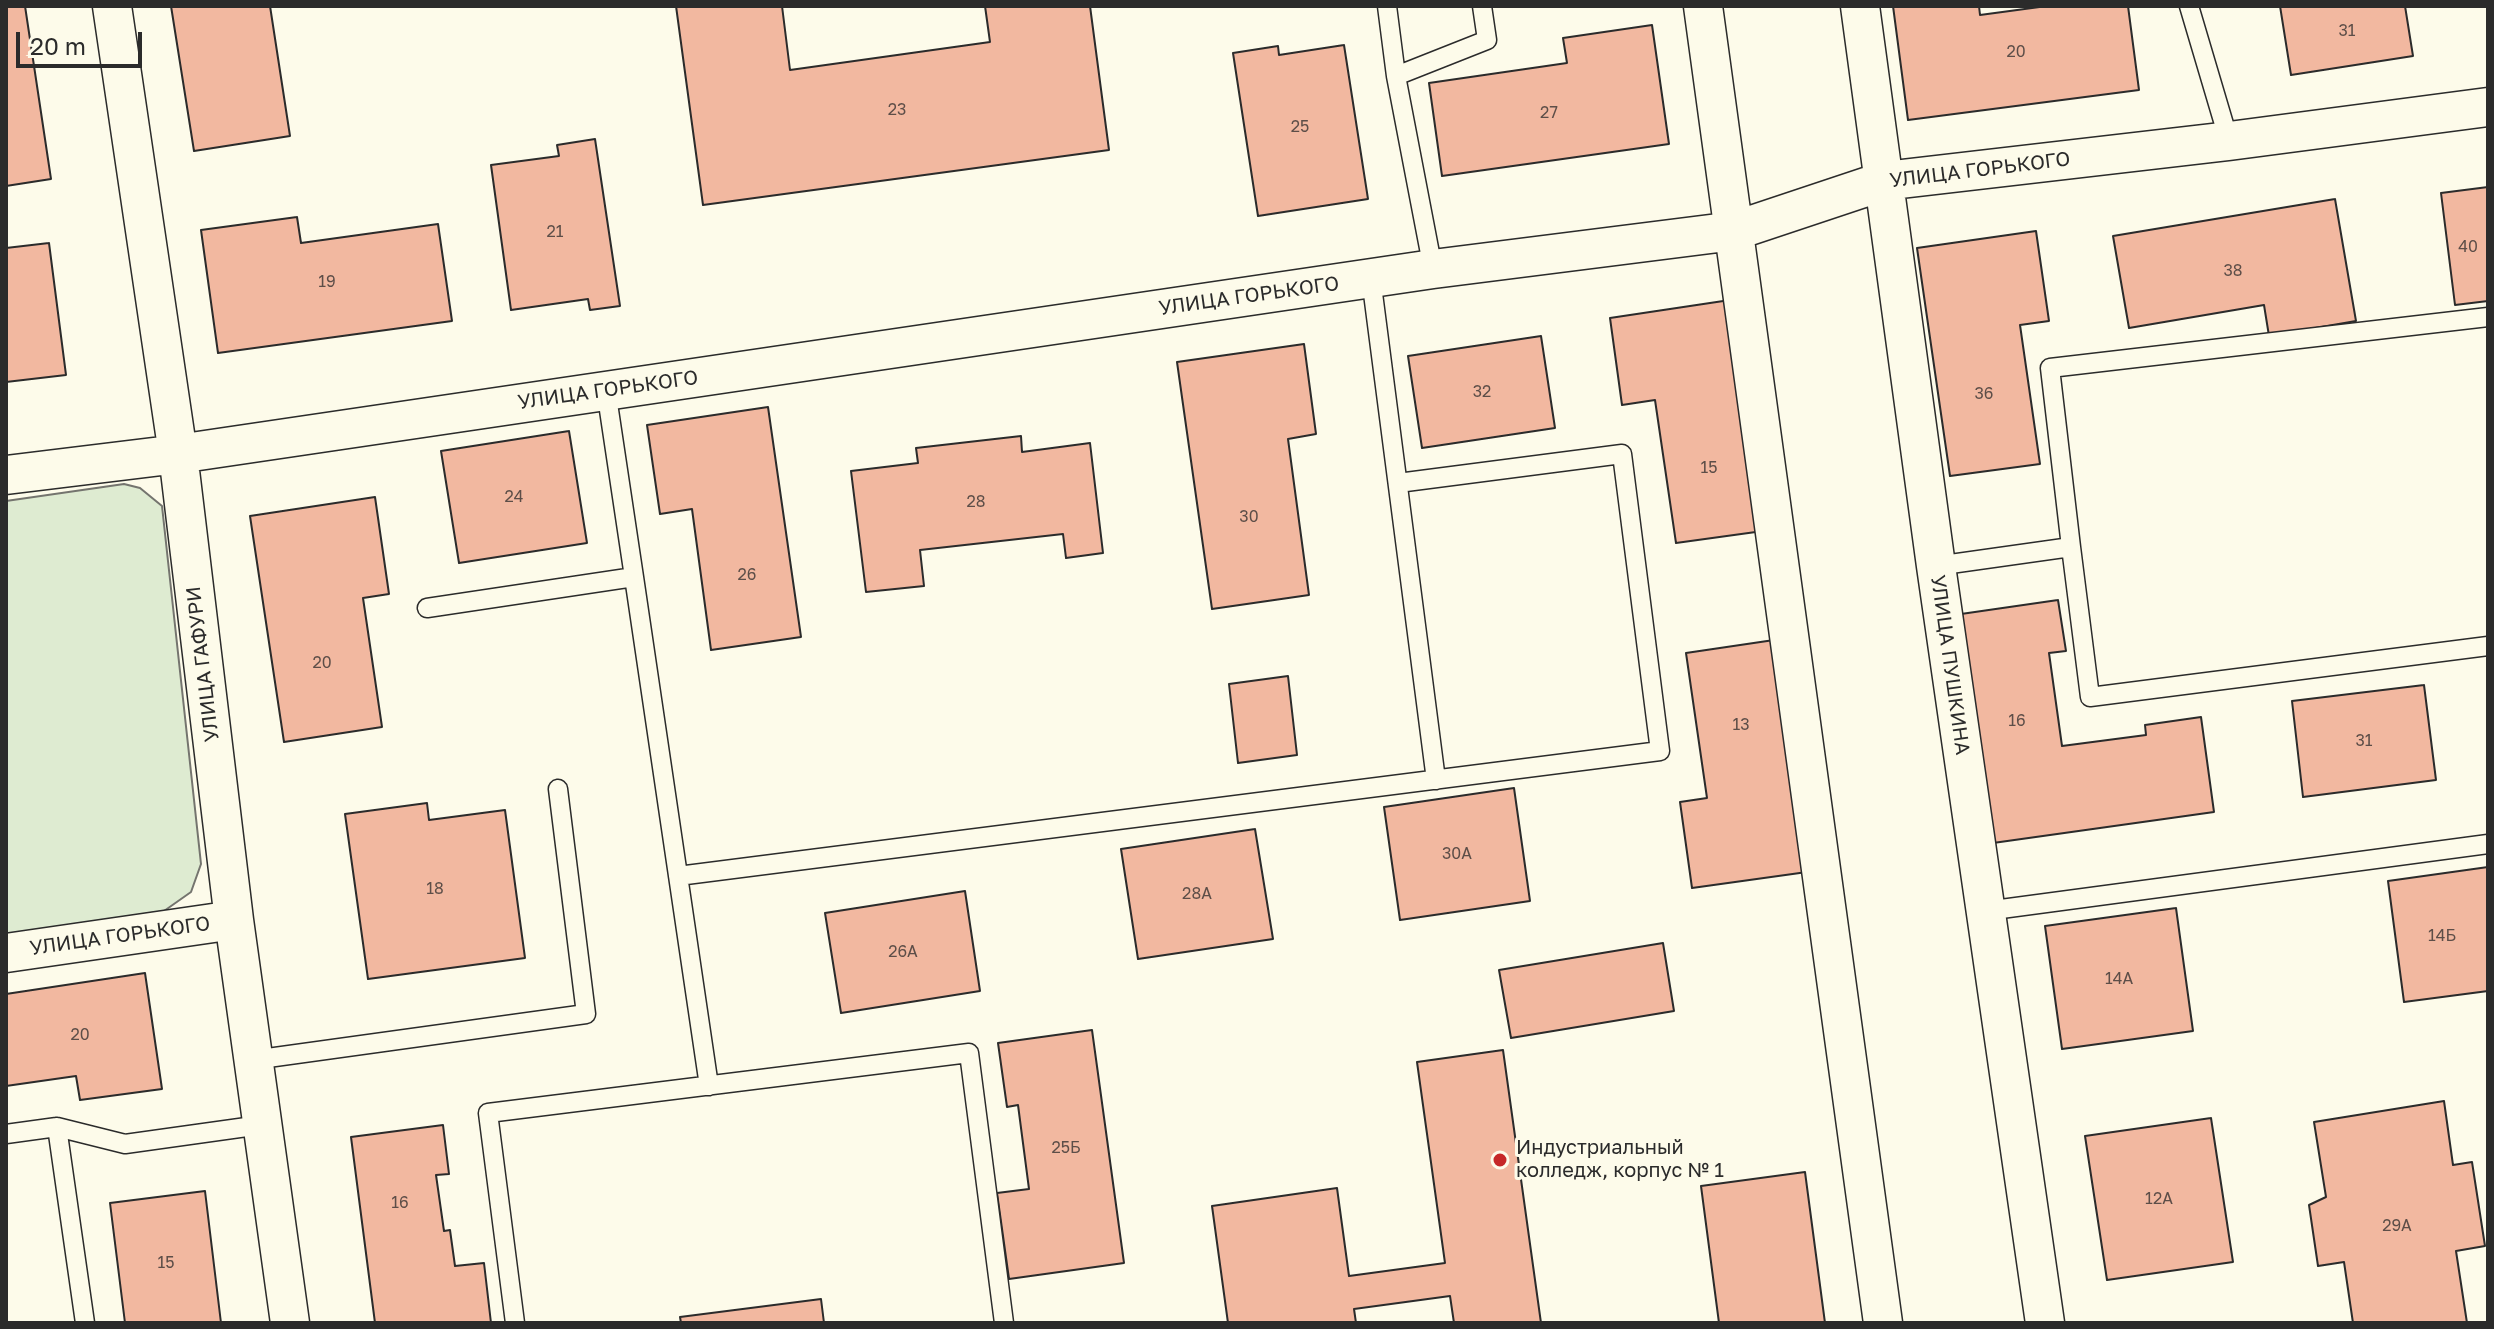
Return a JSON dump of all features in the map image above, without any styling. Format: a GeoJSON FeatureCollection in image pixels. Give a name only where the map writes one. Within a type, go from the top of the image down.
{"type":"FeatureCollection","features":[{"type":"Feature","properties":{"kind":"street","name":"УЛИЦА ГАФУРИ"},"geometry":{"type":"LineString","coordinates":[[112,6],[178,454],[234,920],[290,1323]]}},
{"type":"Feature","properties":{"kind":"street"},"geometry":{"type":"LineString","coordinates":[[1703,6],[1883,1323]]}},
{"type":"Feature","properties":{"kind":"street","name":"УЛИЦА ПУШКИНА"},"geometry":{"type":"LineString","coordinates":[[1860,6],[1936,566],[2045,1323]]}},
{"type":"Feature","properties":{"kind":"street","name":"УЛИЦА ГОРЬКОГО"},"geometry":{"type":"LineString","coordinates":[[6,475],[178,454],[1433,269],[1734,231],[1884,181],[2488,107]]}},
{"type":"Feature","properties":{"kind":"street","name":"УЛИЦА ГОРЬКОГО"},"geometry":{"type":"LineString","coordinates":[[6,953],[234,920]]}},
{"type":"Feature","properties":{"kind":"lane"},"geometry":{"type":"LineString","coordinates":[[1387,6],[1396,76],[1433,269]]}},
{"type":"Feature","properties":{"kind":"lane"},"geometry":{"type":"LineString","coordinates":[[1396,76],[1487,40],[1482,6]]}},
{"type":"Feature","properties":{"kind":"lane"},"geometry":{"type":"LineString","coordinates":[[2189,6],[2229,141]]}},
{"type":"Feature","properties":{"kind":"lane"},"geometry":{"type":"LineString","coordinates":[[1371,278],[1436,780]]}},
{"type":"Feature","properties":{"kind":"lane"},"geometry":{"type":"LineString","coordinates":[[2488,317],[2050,368],[2090,697],[2488,646]]}},
{"type":"Feature","properties":{"kind":"lane"},"geometry":{"type":"LineString","coordinates":[[606,390],[709,1086]]}},
{"type":"Feature","properties":{"kind":"lane"},"geometry":{"type":"LineString","coordinates":[[678,876],[1660,751],[1622,454],[1398,483]]}},
{"type":"Feature","properties":{"kind":"lane"},"geometry":{"type":"LineString","coordinates":[[1936,566],[2071,547]]}},
{"type":"Feature","properties":{"kind":"lane"},"geometry":{"type":"LineString","coordinates":[[427,608],[634,577]]}},
{"type":"Feature","properties":{"kind":"lane"},"geometry":{"type":"LineString","coordinates":[[253,1060],[586,1014],[558,789]]}},
{"type":"Feature","properties":{"kind":"lane"},"geometry":{"type":"LineString","coordinates":[[1986,911],[2488,844]]}},
{"type":"Feature","properties":{"kind":"lane"},"geometry":{"type":"LineString","coordinates":[[515,1323],[488,1113],[969,1053],[1004,1323]]}},
{"type":"Feature","properties":{"kind":"lane"},"geometry":{"type":"LineString","coordinates":[[6,1134],[57,1127],[125,1144],[261,1125]]}},
{"type":"Feature","properties":{"kind":"lane"},"geometry":{"type":"LineString","coordinates":[[57,1127],[85,1323]]}},
{"type":"Feature","properties":{"kind":"green space"},"geometry":{"type":"Polygon","coordinates":[[[124,484],[140,488],[162,506],[201,864],[191,892],[164,911],[6,935],[6,501],[124,484]]]}},
{"type":"Feature","properties":{"kind":"building"},"geometry":{"type":"Polygon","coordinates":[[[6,6],[25,6],[51,179],[6,186],[6,6]]]}},
{"type":"Feature","properties":{"kind":"building"},"geometry":{"type":"Polygon","coordinates":[[[171,6],[270,6],[290,136],[194,151],[171,6]]]}},
{"type":"Feature","properties":{"kind":"building"},"geometry":{"type":"Polygon","coordinates":[[[676,6],[782,6],[790,70],[990,42],[985,6],[1090,6],[1109,150],[703,205],[676,6]]]}},
{"type":"Feature","properties":{"kind":"building"},"geometry":{"type":"Polygon","coordinates":[[[1893,6],[1979,6],[1980,15],[2047,6],[2128,6],[2139,90],[1908,120],[1893,6]]]}},
{"type":"Feature","properties":{"kind":"building"},"geometry":{"type":"Polygon","coordinates":[[[2280,6],[2405,6],[2413,56],[2291,75],[2280,6]]]}},
{"type":"Feature","properties":{"kind":"building"},"geometry":{"type":"Polygon","coordinates":[[[1652,25],[1669,144],[1442,176],[1429,83],[1567,63],[1563,38],[1652,25]]]}},
{"type":"Feature","properties":{"kind":"building"},"geometry":{"type":"Polygon","coordinates":[[[1344,45],[1368,199],[1258,216],[1233,53],[1278,46],[1279,55],[1344,45]]]}},
{"type":"Feature","properties":{"kind":"building"},"geometry":{"type":"Polygon","coordinates":[[[595,139],[620,306],[590,310],[588,299],[511,310],[491,165],[559,156],[557,145],[595,139]]]}},
{"type":"Feature","properties":{"kind":"building"},"geometry":{"type":"Polygon","coordinates":[[[2488,187],[2488,301],[2455,305],[2441,193],[2488,187]]]}},
{"type":"Feature","properties":{"kind":"building"},"geometry":{"type":"Polygon","coordinates":[[[2335,199],[2356,321],[2269,336],[2264,305],[2129,328],[2113,236],[2335,199]]]}},
{"type":"Feature","properties":{"kind":"building"},"geometry":{"type":"Polygon","coordinates":[[[297,217],[301,243],[438,224],[452,321],[218,353],[201,230],[297,217]]]}},
{"type":"Feature","properties":{"kind":"building"},"geometry":{"type":"Polygon","coordinates":[[[2036,231],[2049,321],[2020,325],[2040,464],[1950,476],[1917,248],[2036,231]]]}},
{"type":"Feature","properties":{"kind":"building"},"geometry":{"type":"Polygon","coordinates":[[[49,243],[66,375],[6,382],[6,248],[49,243]]]}},
{"type":"Feature","properties":{"kind":"building"},"geometry":{"type":"Polygon","coordinates":[[[1730,300],[1763,531],[1676,543],[1655,400],[1622,405],[1610,318],[1730,300]]]}},
{"type":"Feature","properties":{"kind":"building"},"geometry":{"type":"Polygon","coordinates":[[[1541,336],[1555,428],[1422,448],[1408,356],[1541,336]]]}},
{"type":"Feature","properties":{"kind":"building"},"geometry":{"type":"Polygon","coordinates":[[[1304,344],[1316,434],[1288,439],[1309,595],[1212,609],[1177,362],[1304,344]]]}},
{"type":"Feature","properties":{"kind":"building"},"geometry":{"type":"Polygon","coordinates":[[[768,407],[801,637],[711,650],[692,509],[660,514],[647,425],[768,407]]]}},
{"type":"Feature","properties":{"kind":"building"},"geometry":{"type":"Polygon","coordinates":[[[569,431],[587,543],[459,563],[441,451],[569,431]]]}},
{"type":"Feature","properties":{"kind":"building"},"geometry":{"type":"Polygon","coordinates":[[[1021,436],[1022,452],[1090,443],[1103,553],[1066,558],[1063,534],[920,550],[924,586],[866,592],[851,471],[918,463],[916,448],[1021,436]]]}},
{"type":"Feature","properties":{"kind":"building"},"geometry":{"type":"Polygon","coordinates":[[[375,497],[389,594],[363,598],[382,727],[284,742],[250,516],[375,497]]]}},
{"type":"Feature","properties":{"kind":"building"},"geometry":{"type":"Polygon","coordinates":[[[2058,600],[2066,651],[2049,653],[2062,746],[2146,735],[2145,725],[2201,717],[2214,812],[1993,843],[1961,614],[2058,600]]]}},
{"type":"Feature","properties":{"kind":"building"},"geometry":{"type":"Polygon","coordinates":[[[1774,640],[1807,872],[1692,888],[1680,802],[1707,798],[1686,653],[1774,640]]]}},
{"type":"Feature","properties":{"kind":"building"},"geometry":{"type":"Polygon","coordinates":[[[1288,676],[1297,755],[1238,763],[1229,684],[1288,676]]]}},
{"type":"Feature","properties":{"kind":"building"},"geometry":{"type":"Polygon","coordinates":[[[2424,685],[2436,780],[2303,797],[2292,701],[2424,685]]]}},
{"type":"Feature","properties":{"kind":"building"},"geometry":{"type":"Polygon","coordinates":[[[1514,788],[1530,901],[1400,920],[1384,807],[1514,788]]]}},
{"type":"Feature","properties":{"kind":"building"},"geometry":{"type":"Polygon","coordinates":[[[427,803],[429,820],[505,810],[525,958],[368,979],[345,814],[427,803]]]}},
{"type":"Feature","properties":{"kind":"building"},"geometry":{"type":"Polygon","coordinates":[[[1255,829],[1273,939],[1138,959],[1121,849],[1255,829]]]}},
{"type":"Feature","properties":{"kind":"building"},"geometry":{"type":"Polygon","coordinates":[[[2488,867],[2488,991],[2404,1002],[2388,881],[2488,867]]]}},
{"type":"Feature","properties":{"kind":"building"},"geometry":{"type":"Polygon","coordinates":[[[965,891],[980,991],[841,1013],[825,913],[965,891]]]}},
{"type":"Feature","properties":{"kind":"building"},"geometry":{"type":"Polygon","coordinates":[[[2176,908],[2193,1031],[2062,1049],[2045,926],[2176,908]]]}},
{"type":"Feature","properties":{"kind":"building"},"geometry":{"type":"Polygon","coordinates":[[[1663,943],[1674,1011],[1511,1038],[1499,970],[1663,943]]]}},
{"type":"Feature","properties":{"kind":"building"},"geometry":{"type":"Polygon","coordinates":[[[145,973],[162,1089],[80,1100],[76,1076],[6,1086],[6,994],[145,973]]]}},
{"type":"Feature","properties":{"kind":"building"},"geometry":{"type":"Polygon","coordinates":[[[1092,1030],[1124,1263],[1009,1279],[997,1193],[1029,1189],[1018,1105],[1007,1107],[998,1043],[1092,1030]]]}},
{"type":"Feature","properties":{"kind":"building"},"geometry":{"type":"Polygon","coordinates":[[[1503,1050],[1541,1323],[1454,1323],[1450,1296],[1354,1309],[1356,1323],[1228,1323],[1212,1206],[1337,1188],[1349,1276],[1445,1263],[1417,1062],[1503,1050]]]}},
{"type":"Feature","properties":{"kind":"building"},"geometry":{"type":"Polygon","coordinates":[[[2444,1101],[2453,1165],[2472,1162],[2485,1246],[2456,1251],[2467,1323],[2353,1323],[2344,1262],[2318,1266],[2309,1205],[2326,1197],[2314,1122],[2444,1101]]]}},
{"type":"Feature","properties":{"kind":"building"},"geometry":{"type":"Polygon","coordinates":[[[2211,1118],[2233,1262],[2107,1280],[2085,1136],[2211,1118]]]}},
{"type":"Feature","properties":{"kind":"building"},"geometry":{"type":"Polygon","coordinates":[[[443,1125],[449,1174],[436,1175],[444,1231],[450,1230],[455,1266],[484,1263],[491,1323],[375,1323],[351,1137],[443,1125]]]}},
{"type":"Feature","properties":{"kind":"building"},"geometry":{"type":"Polygon","coordinates":[[[1805,1172],[1825,1323],[1719,1323],[1701,1186],[1805,1172]]]}},
{"type":"Feature","properties":{"kind":"building"},"geometry":{"type":"Polygon","coordinates":[[[205,1191],[221,1323],[125,1323],[110,1203],[205,1191]]]}},
{"type":"Feature","properties":{"kind":"building"},"geometry":{"type":"Polygon","coordinates":[[[821,1299],[824,1323],[681,1323],[680,1317],[821,1299]]]}},
{"type":"Feature","properties":{"kind":"place","name":"Индустриальный колледж, корпус № 1"},"geometry":{"type":"Point","coordinates":[1500,1160]}}]}
